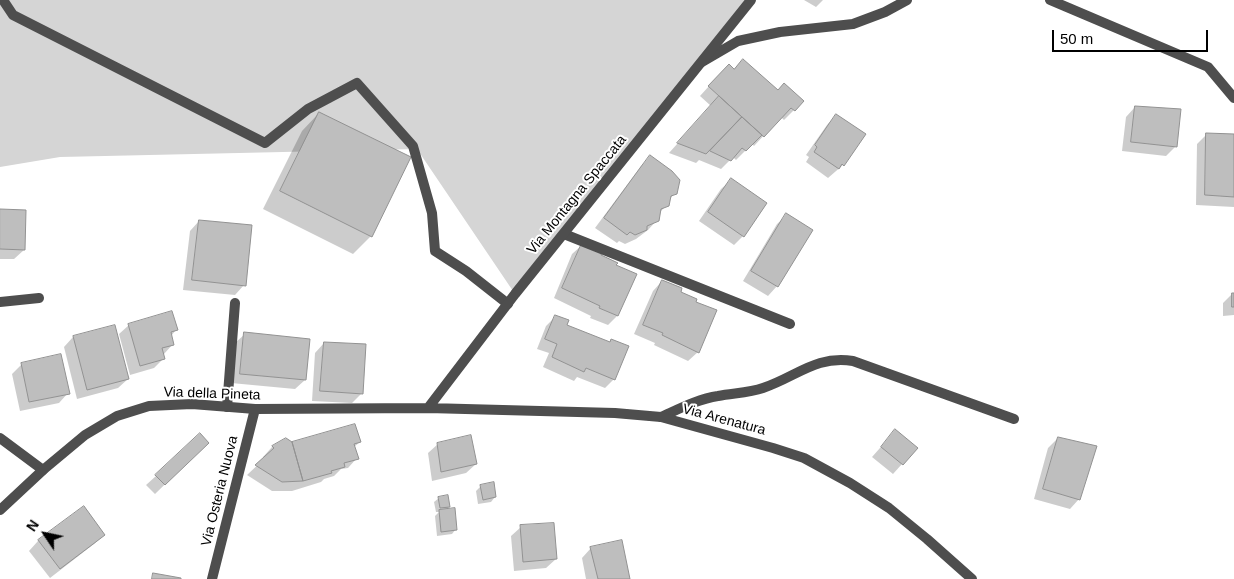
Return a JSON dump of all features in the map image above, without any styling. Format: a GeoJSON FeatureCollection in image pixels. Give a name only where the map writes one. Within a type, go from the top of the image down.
{"type":"FeatureCollection","features":[{"type":"Feature","properties":{"kind":"street"},"geometry":{"type":"LineString","coordinates":[[3,0],[13,15],[265,143],[308,109],[357,83],[413,146],[432,213],[435,251],[466,271],[508,304]]}},
{"type":"Feature","properties":{"kind":"street","name":"Via Montagna Spaccata"},"geometry":{"type":"LineString","coordinates":[[428,408],[508,304],[751,0]]}},
{"type":"Feature","properties":{"kind":"street"},"geometry":{"type":"LineString","coordinates":[[702,62],[738,41],[780,32],[853,24],[885,12],[907,0]]}},
{"type":"Feature","properties":{"kind":"street"},"geometry":{"type":"LineString","coordinates":[[1050,0],[1208,67],[1234,98]]}},
{"type":"Feature","properties":{"kind":"street"},"geometry":{"type":"LineString","coordinates":[[564,234],[790,324]]}},
{"type":"Feature","properties":{"kind":"street"},"geometry":{"type":"LineString","coordinates":[[0,302],[39,298]]}},
{"type":"Feature","properties":{"kind":"street"},"geometry":{"type":"LineString","coordinates":[[227,407],[234,304]]}},
{"type":"Feature","properties":{"kind":"street"},"geometry":{"type":"LineString","coordinates":[[661,418],[707,398],[763,388],[809,366],[827,360],[837,360],[853,361],[1014,419]]}},
{"type":"Feature","properties":{"kind":"street","name":"Via della Pineta"},"geometry":{"type":"LineString","coordinates":[[0,510],[43,470],[86,435],[117,416],[128,412],[160,405],[192,404],[255,410],[428,408]]}},
{"type":"Feature","properties":{"kind":"street","name":"Via Arenatura"},"geometry":{"type":"LineString","coordinates":[[428,408],[615,413],[661,418],[773,448],[804,458],[826,469],[889,508],[972,579]]}},
{"type":"Feature","properties":{"kind":"street","name":"Via Osteria Nuova"},"geometry":{"type":"LineString","coordinates":[[212,579],[255,410]]}},
{"type":"Feature","properties":{"kind":"street"},"geometry":{"type":"LineString","coordinates":[[0,438],[43,470]]}},
{"type":"Feature","properties":{"kind":"shaded area"},"geometry":{"type":"Polygon","coordinates":[[[0,0],[751,0],[515,294],[417,149],[60,157],[0,167],[0,0]]]}},
{"type":"Feature","properties":{"kind":"building"},"geometry":{"type":"Polygon","coordinates":[[[743,59],[778,90],[784,83],[804,101],[795,111],[791,108],[764,137],[708,86],[729,64],[734,69],[743,59]]]}},
{"type":"Feature","properties":{"kind":"building"},"geometry":{"type":"Polygon","coordinates":[[[719,96],[742,117],[706,154],[677,143],[719,96]]]}},
{"type":"Feature","properties":{"kind":"building"},"geometry":{"type":"Polygon","coordinates":[[[1135,106],[1181,109],[1177,147],[1131,142],[1135,106]]]}},
{"type":"Feature","properties":{"kind":"building"},"geometry":{"type":"Polygon","coordinates":[[[319,112],[411,157],[372,237],[280,191],[319,112]]]}},
{"type":"Feature","properties":{"kind":"building"},"geometry":{"type":"Polygon","coordinates":[[[836,114],[866,134],[844,166],[842,164],[839,169],[814,152],[817,147],[815,145],[836,114]]]}},
{"type":"Feature","properties":{"kind":"building"},"geometry":{"type":"Polygon","coordinates":[[[742,117],[762,135],[746,151],[742,148],[731,161],[710,151],[742,117]]]}},
{"type":"Feature","properties":{"kind":"building"},"geometry":{"type":"Polygon","coordinates":[[[1206,133],[1234,134],[1234,197],[1205,195],[1206,133]]]}},
{"type":"Feature","properties":{"kind":"building"},"geometry":{"type":"Polygon","coordinates":[[[650,155],[672,171],[680,180],[677,194],[671,196],[669,206],[661,209],[659,221],[647,226],[647,230],[635,235],[630,232],[627,235],[604,218],[650,155]]]}},
{"type":"Feature","properties":{"kind":"building"},"geometry":{"type":"Polygon","coordinates":[[[731,178],[767,203],[744,237],[708,212],[731,178]]]}},
{"type":"Feature","properties":{"kind":"building"},"geometry":{"type":"Polygon","coordinates":[[[0,209],[26,210],[25,250],[0,249],[0,209]]]}},
{"type":"Feature","properties":{"kind":"building"},"geometry":{"type":"Polygon","coordinates":[[[786,213],[813,230],[778,287],[751,271],[786,213]]]}},
{"type":"Feature","properties":{"kind":"building"},"geometry":{"type":"Polygon","coordinates":[[[199,220],[252,225],[246,286],[192,280],[199,220]]]}},
{"type":"Feature","properties":{"kind":"building"},"geometry":{"type":"Polygon","coordinates":[[[582,243],[602,252],[601,255],[618,263],[616,265],[637,274],[618,316],[562,288],[582,243]]]}},
{"type":"Feature","properties":{"kind":"building"},"geometry":{"type":"Polygon","coordinates":[[[662,280],[682,288],[681,292],[697,299],[696,302],[717,310],[699,353],[662,335],[663,333],[643,325],[662,280]]]}},
{"type":"Feature","properties":{"kind":"building"},"geometry":{"type":"Polygon","coordinates":[[[1232,293],[1234,293],[1234,307],[1232,307],[1232,293]]]}},
{"type":"Feature","properties":{"kind":"building"},"geometry":{"type":"Polygon","coordinates":[[[172,311],[178,330],[171,332],[174,345],[162,348],[165,359],[140,366],[128,324],[172,311]]]}},
{"type":"Feature","properties":{"kind":"building"},"geometry":{"type":"Polygon","coordinates":[[[555,315],[569,320],[567,325],[610,342],[611,339],[629,346],[615,380],[586,368],[584,372],[552,357],[557,344],[545,339],[555,315]]]}},
{"type":"Feature","properties":{"kind":"building"},"geometry":{"type":"Polygon","coordinates":[[[115,325],[129,379],[87,390],[73,336],[115,325]]]}},
{"type":"Feature","properties":{"kind":"building"},"geometry":{"type":"Polygon","coordinates":[[[244,332],[310,339],[306,380],[240,374],[244,332]]]}},
{"type":"Feature","properties":{"kind":"building"},"geometry":{"type":"Polygon","coordinates":[[[324,342],[366,344],[363,394],[320,391],[324,342]]]}},
{"type":"Feature","properties":{"kind":"building"},"geometry":{"type":"Polygon","coordinates":[[[61,354],[70,394],[29,402],[21,363],[61,354]]]}},
{"type":"Feature","properties":{"kind":"building"},"geometry":{"type":"Polygon","coordinates":[[[355,424],[361,442],[354,444],[359,459],[344,463],[345,467],[331,471],[332,473],[303,481],[292,442],[355,424]]]}},
{"type":"Feature","properties":{"kind":"building"},"geometry":{"type":"Polygon","coordinates":[[[895,429],[918,448],[903,465],[881,447],[895,429]]]}},
{"type":"Feature","properties":{"kind":"building"},"geometry":{"type":"Polygon","coordinates":[[[200,433],[209,443],[165,485],[155,475],[200,433]]]}},
{"type":"Feature","properties":{"kind":"building"},"geometry":{"type":"Polygon","coordinates":[[[471,435],[477,464],[441,472],[437,443],[471,435]]]}},
{"type":"Feature","properties":{"kind":"building"},"geometry":{"type":"Polygon","coordinates":[[[1058,437],[1097,446],[1080,500],[1043,489],[1058,437]]]}},
{"type":"Feature","properties":{"kind":"building"},"geometry":{"type":"Polygon","coordinates":[[[286,438],[292,442],[303,481],[282,482],[255,465],[274,448],[272,446],[286,438]]]}},
{"type":"Feature","properties":{"kind":"building"},"geometry":{"type":"Polygon","coordinates":[[[494,482],[496,497],[483,500],[480,485],[494,482]]]}},
{"type":"Feature","properties":{"kind":"building"},"geometry":{"type":"Polygon","coordinates":[[[448,495],[450,507],[440,508],[438,497],[448,495]]]}},
{"type":"Feature","properties":{"kind":"building"},"geometry":{"type":"Polygon","coordinates":[[[84,506],[105,535],[60,569],[38,540],[84,506]]]}},
{"type":"Feature","properties":{"kind":"building"},"geometry":{"type":"Polygon","coordinates":[[[455,508],[457,530],[441,532],[439,510],[455,508]]]}},
{"type":"Feature","properties":{"kind":"building"},"geometry":{"type":"Polygon","coordinates":[[[554,523],[557,559],[523,562],[520,525],[554,523]]]}},
{"type":"Feature","properties":{"kind":"building"},"geometry":{"type":"Polygon","coordinates":[[[622,540],[630,579],[598,579],[590,547],[622,540]]]}},
{"type":"Feature","properties":{"kind":"building"},"geometry":{"type":"Polygon","coordinates":[[[153,573],[181,578],[181,579],[152,579],[153,573]]]}}]}
